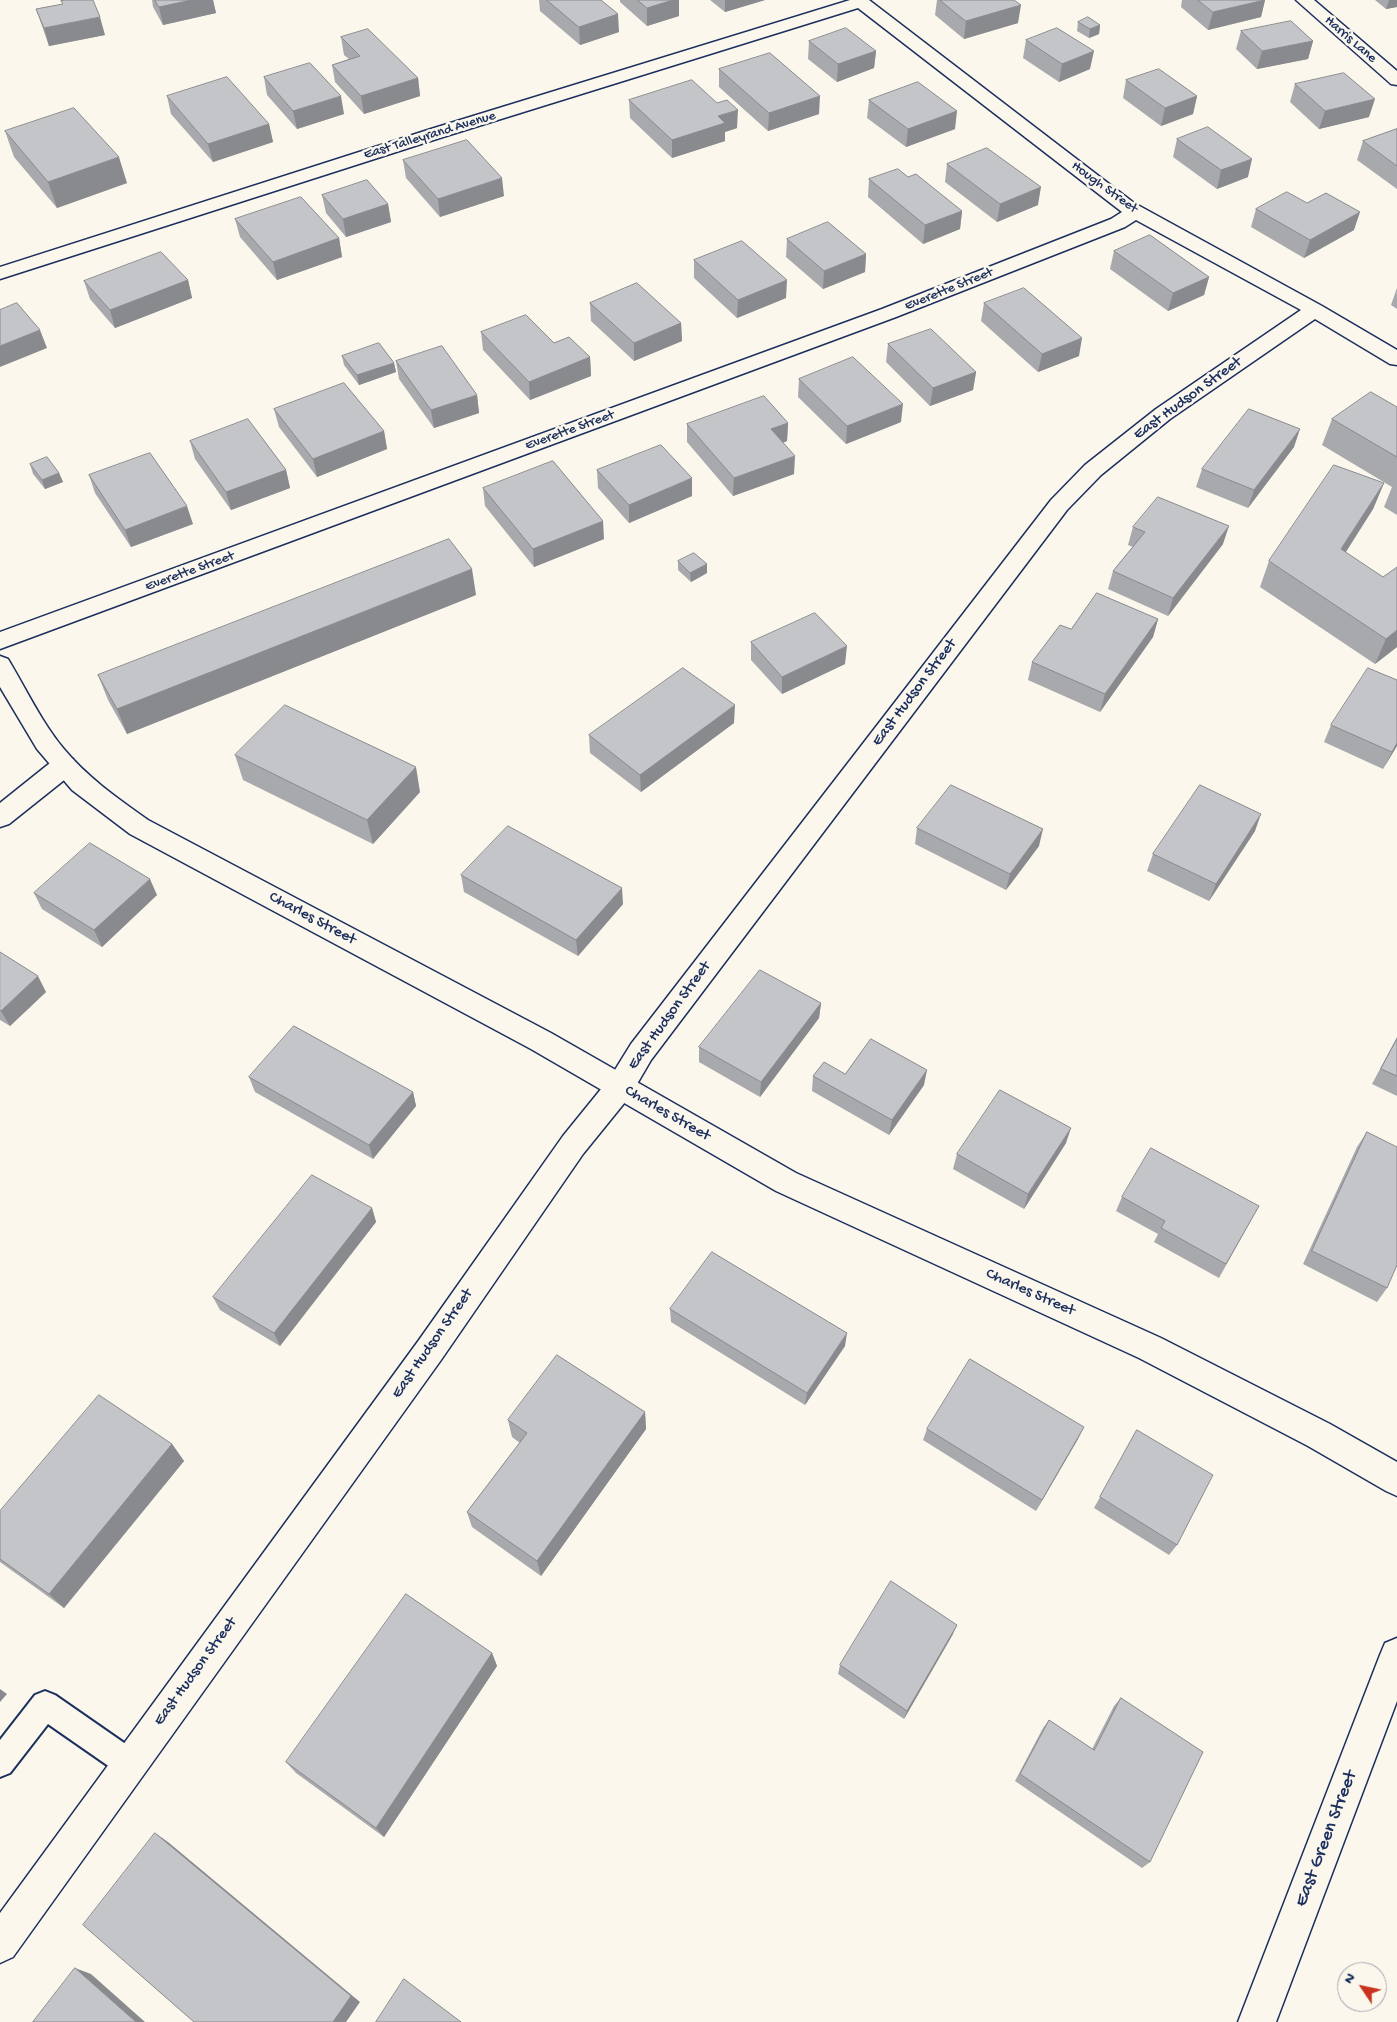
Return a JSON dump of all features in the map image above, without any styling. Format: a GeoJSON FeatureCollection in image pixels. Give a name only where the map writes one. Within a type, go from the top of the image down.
{"type":"FeatureCollection","features":[{"type":"Feature","properties":{"kind":"street","name":"Harris Lane"},"geometry":{"type":"LineString","coordinates":[[1304,0],[1397,80]]}},
{"type":"Feature","properties":{"kind":"street","name":"Hough Street"},"geometry":{"type":"LineString","coordinates":[[860,1],[1111,195],[1136,212],[1315,310],[1397,360]]}},
{"type":"Feature","properties":{"kind":"street","name":"East Talleyrand Avenue"},"geometry":{"type":"LineString","coordinates":[[0,273],[437,133],[860,1]]}},
{"type":"Feature","properties":{"kind":"street","name":"Everette Street"},"geometry":{"type":"LineString","coordinates":[[0,641],[889,313],[1118,223],[1136,212]]}},
{"type":"Feature","properties":{"kind":"street","name":"East Hudson Street"},"geometry":{"type":"LineString","coordinates":[[0,1944],[430,1350],[573,1145],[620,1087],[641,1052],[1059,506],[1093,470],[1164,414],[1315,310]]}},
{"type":"Feature","properties":{"kind":"street","name":"Charles Street"},"geometry":{"type":"LineString","coordinates":[[0,665],[34,728],[64,766],[95,796],[139,827],[540,1041],[786,1182],[1150,1348],[1319,1435],[1397,1480]]}},
{"type":"Feature","properties":{"kind":"street"},"geometry":{"type":"LineString","coordinates":[[0,817],[64,766]]}},
{"type":"Feature","properties":{"kind":"street","name":"East Green Street"},"geometry":{"type":"LineString","coordinates":[[1256,2022],[1397,1655]]}},
{"type":"Feature","properties":{"kind":"lane"},"geometry":{"type":"LineString","coordinates":[[0,1763],[45,1705],[130,1764]]}},
{"type":"Feature","properties":{"kind":"building"},"geometry":{"type":"Polygon","coordinates":[[[93,0],[100,17],[44,28],[36,9],[63,4],[61,1],[93,0]]]}},
{"type":"Feature","properties":{"kind":"building"},"geometry":{"type":"Polygon","coordinates":[[[155,0],[192,0],[159,7],[155,0]]]}},
{"type":"Feature","properties":{"kind":"building"},"geometry":{"type":"Polygon","coordinates":[[[547,0],[601,0],[618,14],[579,27],[547,0]]]}},
{"type":"Feature","properties":{"kind":"building"},"geometry":{"type":"Polygon","coordinates":[[[638,0],[673,0],[647,8],[638,0]]]}},
{"type":"Feature","properties":{"kind":"building"},"geometry":{"type":"Polygon","coordinates":[[[940,0],[1014,0],[1021,5],[966,21],[940,0]]]}},
{"type":"Feature","properties":{"kind":"building"},"geometry":{"type":"Polygon","coordinates":[[[1198,0],[1265,0],[1213,12],[1198,0]]]}},
{"type":"Feature","properties":{"kind":"building"},"geometry":{"type":"Polygon","coordinates":[[[1088,17],[1100,25],[1090,29],[1078,22],[1088,17]]]}},
{"type":"Feature","properties":{"kind":"building"},"geometry":{"type":"Polygon","coordinates":[[[1291,21],[1313,41],[1262,51],[1241,31],[1291,21]]]}},
{"type":"Feature","properties":{"kind":"building"},"geometry":{"type":"Polygon","coordinates":[[[846,28],[876,51],[838,64],[809,41],[846,28]]]}},
{"type":"Feature","properties":{"kind":"building"},"geometry":{"type":"Polygon","coordinates":[[[1057,28],[1094,51],[1062,64],[1026,40],[1057,28]]]}},
{"type":"Feature","properties":{"kind":"building"},"geometry":{"type":"Polygon","coordinates":[[[368,29],[418,78],[361,96],[332,65],[360,56],[341,37],[368,29]]]}},
{"type":"Feature","properties":{"kind":"building"},"geometry":{"type":"Polygon","coordinates":[[[770,53],[820,96],[769,113],[719,69],[770,53]]]}},
{"type":"Feature","properties":{"kind":"building"},"geometry":{"type":"Polygon","coordinates":[[[310,63],[341,96],[293,111],[264,77],[310,63]]]}},
{"type":"Feature","properties":{"kind":"building"},"geometry":{"type":"Polygon","coordinates":[[[1159,69],[1197,96],[1165,108],[1126,80],[1159,69]]]}},
{"type":"Feature","properties":{"kind":"building"},"geometry":{"type":"Polygon","coordinates":[[[1344,73],[1375,99],[1325,111],[1295,84],[1344,73]]]}},
{"type":"Feature","properties":{"kind":"building"},"geometry":{"type":"Polygon","coordinates":[[[227,77],[269,124],[208,144],[167,96],[227,77]]]}},
{"type":"Feature","properties":{"kind":"building"},"geometry":{"type":"Polygon","coordinates":[[[692,80],[717,103],[727,100],[738,110],[718,116],[725,123],[672,140],[629,100],[692,80]]]}},
{"type":"Feature","properties":{"kind":"building"},"geometry":{"type":"Polygon","coordinates":[[[918,82],[957,111],[908,129],[869,100],[918,82]]]}},
{"type":"Feature","properties":{"kind":"building"},"geometry":{"type":"Polygon","coordinates":[[[74,108],[119,157],[48,182],[5,131],[74,108]]]}},
{"type":"Feature","properties":{"kind":"building"},"geometry":{"type":"Polygon","coordinates":[[[1208,127],[1252,159],[1221,170],[1177,139],[1208,127]]]}},
{"type":"Feature","properties":{"kind":"building"},"geometry":{"type":"Polygon","coordinates":[[[1397,129],[1397,166],[1363,141],[1397,129]]]}},
{"type":"Feature","properties":{"kind":"building"},"geometry":{"type":"Polygon","coordinates":[[[467,140],[502,178],[438,199],[403,160],[467,140]]]}},
{"type":"Feature","properties":{"kind":"building"},"geometry":{"type":"Polygon","coordinates":[[[987,148],[1041,187],[1000,204],[947,164],[987,148]]]}},
{"type":"Feature","properties":{"kind":"building"},"geometry":{"type":"Polygon","coordinates":[[[898,169],[908,177],[916,174],[962,211],[925,225],[869,179],[898,169]]]}},
{"type":"Feature","properties":{"kind":"building"},"geometry":{"type":"Polygon","coordinates":[[[367,180],[388,204],[343,219],[322,195],[367,180]]]}},
{"type":"Feature","properties":{"kind":"building"},"geometry":{"type":"Polygon","coordinates":[[[1287,192],[1307,203],[1326,193],[1360,212],[1310,240],[1256,209],[1287,192]]]}},
{"type":"Feature","properties":{"kind":"building"},"geometry":{"type":"Polygon","coordinates":[[[301,197],[339,238],[273,262],[235,219],[301,197]]]}},
{"type":"Feature","properties":{"kind":"building"},"geometry":{"type":"Polygon","coordinates":[[[828,222],[866,254],[824,271],[787,239],[828,222]]]}},
{"type":"Feature","properties":{"kind":"building"},"geometry":{"type":"Polygon","coordinates":[[[1150,235],[1209,277],[1173,293],[1114,251],[1150,235]]]}},
{"type":"Feature","properties":{"kind":"building"},"geometry":{"type":"Polygon","coordinates":[[[742,241],[787,280],[738,300],[694,260],[742,241]]]}},
{"type":"Feature","properties":{"kind":"building"},"geometry":{"type":"Polygon","coordinates":[[[161,252],[188,280],[110,310],[84,281],[161,252]]]}},
{"type":"Feature","properties":{"kind":"building"},"geometry":{"type":"Polygon","coordinates":[[[637,283],[681,323],[634,343],[590,303],[637,283]]]}},
{"type":"Feature","properties":{"kind":"building"},"geometry":{"type":"Polygon","coordinates":[[[1024,288],[1082,338],[1042,354],[984,303],[1024,288]]]}},
{"type":"Feature","properties":{"kind":"building"},"geometry":{"type":"Polygon","coordinates":[[[17,303],[40,330],[0,346],[0,310],[17,303]]]}},
{"type":"Feature","properties":{"kind":"building"},"geometry":{"type":"Polygon","coordinates":[[[526,315],[554,343],[569,337],[590,357],[529,382],[481,332],[526,315]]]}},
{"type":"Feature","properties":{"kind":"building"},"geometry":{"type":"Polygon","coordinates":[[[931,329],[976,372],[933,388],[888,344],[931,329]]]}},
{"type":"Feature","properties":{"kind":"building"},"geometry":{"type":"Polygon","coordinates":[[[379,343],[394,363],[357,375],[342,356],[379,343]]]}},
{"type":"Feature","properties":{"kind":"building"},"geometry":{"type":"Polygon","coordinates":[[[442,346],[477,395],[431,410],[396,361],[442,346]]]}},
{"type":"Feature","properties":{"kind":"building"},"geometry":{"type":"Polygon","coordinates":[[[853,357],[903,404],[847,426],[799,379],[853,357]]]}},
{"type":"Feature","properties":{"kind":"building"},"geometry":{"type":"Polygon","coordinates":[[[344,383],[384,431],[313,459],[274,409],[344,383]]]}},
{"type":"Feature","properties":{"kind":"building"},"geometry":{"type":"Polygon","coordinates":[[[1371,392],[1397,407],[1397,457],[1332,419],[1371,392]]]}},
{"type":"Feature","properties":{"kind":"building"},"geometry":{"type":"Polygon","coordinates":[[[764,396],[788,423],[771,429],[795,456],[734,478],[687,424],[764,396]]]}},
{"type":"Feature","properties":{"kind":"building"},"geometry":{"type":"Polygon","coordinates":[[[1249,409],[1300,429],[1254,490],[1202,469],[1249,409]]]}},
{"type":"Feature","properties":{"kind":"building"},"geometry":{"type":"Polygon","coordinates":[[[248,419],[286,470],[226,492],[190,441],[248,419]]]}},
{"type":"Feature","properties":{"kind":"building"},"geometry":{"type":"Polygon","coordinates":[[[661,445],[692,478],[629,505],[597,470],[661,445]]]}},
{"type":"Feature","properties":{"kind":"building"},"geometry":{"type":"Polygon","coordinates":[[[150,453],[187,506],[125,530],[89,475],[150,453]]]}},
{"type":"Feature","properties":{"kind":"building"},"geometry":{"type":"Polygon","coordinates":[[[47,457],[59,473],[42,480],[30,464],[47,457]]]}},
{"type":"Feature","properties":{"kind":"building"},"geometry":{"type":"Polygon","coordinates":[[[553,461],[603,521],[533,549],[483,488],[553,461]]]}},
{"type":"Feature","properties":{"kind":"building"},"geometry":{"type":"Polygon","coordinates":[[[1334,465],[1384,483],[1341,549],[1383,577],[1397,567],[1397,630],[1386,639],[1269,561],[1334,465]]]}},
{"type":"Feature","properties":{"kind":"building"},"geometry":{"type":"Polygon","coordinates":[[[1158,497],[1229,526],[1173,598],[1113,571],[1145,532],[1133,527],[1158,497]]]}},
{"type":"Feature","properties":{"kind":"building"},"geometry":{"type":"Polygon","coordinates":[[[449,539],[472,569],[117,709],[98,675],[449,539]]]}},
{"type":"Feature","properties":{"kind":"building"},"geometry":{"type":"Polygon","coordinates":[[[694,553],[707,564],[690,573],[678,561],[694,553]]]}},
{"type":"Feature","properties":{"kind":"building"},"geometry":{"type":"Polygon","coordinates":[[[1097,593],[1158,619],[1105,694],[1032,662],[1060,625],[1071,629],[1097,593]]]}},
{"type":"Feature","properties":{"kind":"building"},"geometry":{"type":"Polygon","coordinates":[[[815,613],[847,646],[782,677],[751,642],[815,613]]]}},
{"type":"Feature","properties":{"kind":"building"},"geometry":{"type":"Polygon","coordinates":[[[683,668],[735,705],[640,775],[589,735],[683,668]]]}},
{"type":"Feature","properties":{"kind":"building"},"geometry":{"type":"Polygon","coordinates":[[[1368,668],[1397,680],[1397,743],[1392,752],[1331,725],[1368,668]]]}},
{"type":"Feature","properties":{"kind":"building"},"geometry":{"type":"Polygon","coordinates":[[[285,705],[416,767],[367,820],[235,755],[285,705]]]}},
{"type":"Feature","properties":{"kind":"building"},"geometry":{"type":"Polygon","coordinates":[[[951,785],[1043,829],[1010,874],[917,828],[951,785]]]}},
{"type":"Feature","properties":{"kind":"building"},"geometry":{"type":"Polygon","coordinates":[[[1200,785],[1261,814],[1216,884],[1153,854],[1200,785]]]}},
{"type":"Feature","properties":{"kind":"building"},"geometry":{"type":"Polygon","coordinates":[[[508,826],[622,888],[576,940],[461,875],[508,826]]]}},
{"type":"Feature","properties":{"kind":"building"},"geometry":{"type":"Polygon","coordinates":[[[90,843],[150,879],[94,930],[34,893],[90,843]]]}},
{"type":"Feature","properties":{"kind":"building"},"geometry":{"type":"Polygon","coordinates":[[[0,952],[38,976],[1,1011],[0,1010],[0,952]]]}},
{"type":"Feature","properties":{"kind":"building"},"geometry":{"type":"Polygon","coordinates":[[[760,970],[821,1003],[761,1082],[699,1047],[760,970]]]}},
{"type":"Feature","properties":{"kind":"building"},"geometry":{"type":"Polygon","coordinates":[[[294,1026],[413,1092],[369,1145],[249,1077],[294,1026]]]}},
{"type":"Feature","properties":{"kind":"building"},"geometry":{"type":"Polygon","coordinates":[[[871,1039],[927,1070],[892,1120],[813,1076],[824,1062],[845,1074],[871,1039]]]}},
{"type":"Feature","properties":{"kind":"building"},"geometry":{"type":"Polygon","coordinates":[[[1397,1039],[1397,1076],[1381,1069],[1397,1039]]]}},
{"type":"Feature","properties":{"kind":"building"},"geometry":{"type":"Polygon","coordinates":[[[1000,1090],[1071,1128],[1028,1194],[957,1154],[1000,1090]]]}},
{"type":"Feature","properties":{"kind":"building"},"geometry":{"type":"Polygon","coordinates":[[[1367,1132],[1397,1147],[1397,1265],[1387,1288],[1312,1251],[1367,1132]]]}},
{"type":"Feature","properties":{"kind":"building"},"geometry":{"type":"Polygon","coordinates":[[[1151,1148],[1259,1206],[1226,1264],[1161,1228],[1165,1221],[1122,1197],[1151,1148]]]}},
{"type":"Feature","properties":{"kind":"building"},"geometry":{"type":"Polygon","coordinates":[[[312,1175],[372,1208],[274,1333],[213,1297],[312,1175]]]}},
{"type":"Feature","properties":{"kind":"building"},"geometry":{"type":"Polygon","coordinates":[[[712,1252],[847,1333],[807,1393],[670,1309],[712,1252]]]}},
{"type":"Feature","properties":{"kind":"building"},"geometry":{"type":"Polygon","coordinates":[[[557,1355],[645,1412],[537,1561],[467,1512],[527,1433],[508,1420],[557,1355]]]}},
{"type":"Feature","properties":{"kind":"building"},"geometry":{"type":"Polygon","coordinates":[[[970,1359],[1084,1427],[1042,1500],[927,1429],[970,1359]]]}},
{"type":"Feature","properties":{"kind":"building"},"geometry":{"type":"Polygon","coordinates":[[[99,1395],[172,1444],[49,1594],[0,1559],[0,1511],[99,1395]]]}},
{"type":"Feature","properties":{"kind":"building"},"geometry":{"type":"Polygon","coordinates":[[[1137,1430],[1213,1475],[1177,1545],[1100,1497],[1137,1430]]]}},
{"type":"Feature","properties":{"kind":"building"},"geometry":{"type":"Polygon","coordinates":[[[891,1581],[957,1625],[907,1711],[840,1665],[891,1581]]]}},
{"type":"Feature","properties":{"kind":"building"},"geometry":{"type":"Polygon","coordinates":[[[406,1594],[492,1653],[376,1828],[286,1762],[406,1594]]]}},
{"type":"Feature","properties":{"kind":"building"},"geometry":{"type":"Polygon","coordinates":[[[1121,1698],[1203,1752],[1150,1862],[1020,1774],[1049,1720],[1094,1750],[1121,1698]]]}},
{"type":"Feature","properties":{"kind":"building"},"geometry":{"type":"Polygon","coordinates":[[[155,1833],[351,1996],[333,2022],[194,2022],[83,1925],[155,1833]]]}},
{"type":"Feature","properties":{"kind":"building"},"geometry":{"type":"Polygon","coordinates":[[[75,1968],[136,2022],[33,2022],[75,1968]]]}},
{"type":"Feature","properties":{"kind":"building"},"geometry":{"type":"Polygon","coordinates":[[[404,1979],[461,2022],[376,2022],[404,1979]]]}}]}
